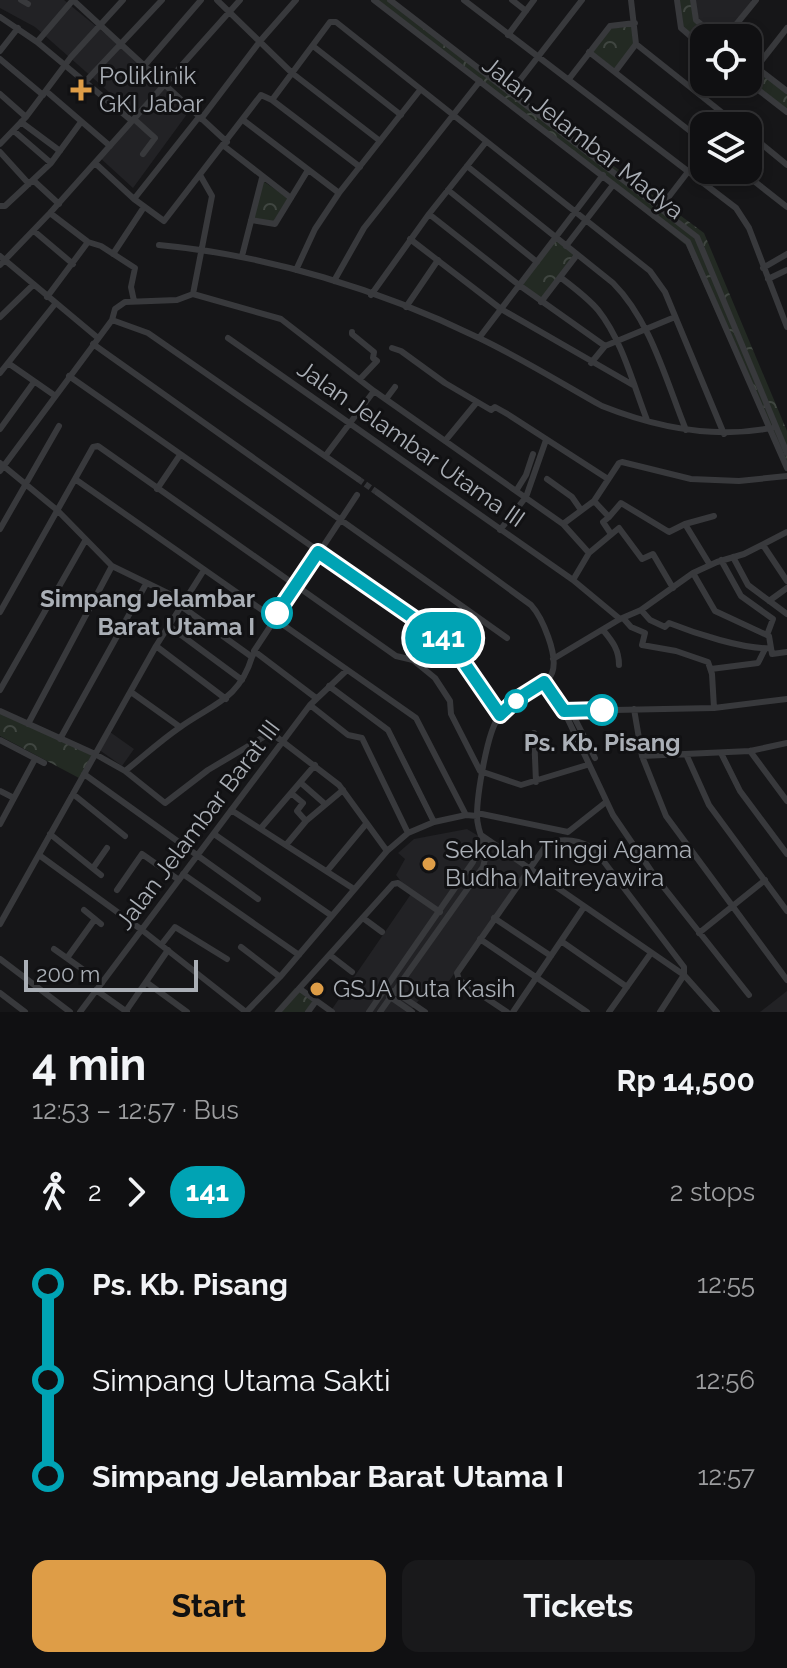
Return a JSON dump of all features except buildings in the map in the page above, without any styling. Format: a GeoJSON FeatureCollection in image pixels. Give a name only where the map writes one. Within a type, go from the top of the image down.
{"type":"FeatureCollection","features":[{"type":"Feature","properties":{"kind":"street"},"geometry":{"type":"LineString","coordinates":[[0,144],[123,0]]}},
{"type":"Feature","properties":{"kind":"street"},"geometry":{"type":"LineString","coordinates":[[85,82],[162,0]]}},
{"type":"Feature","properties":{"kind":"street"},"geometry":{"type":"LineString","coordinates":[[144,66],[201,0]]}},
{"type":"Feature","properties":{"kind":"street"},"geometry":{"type":"LineString","coordinates":[[217,0],[292,73],[380,141]]}},
{"type":"Feature","properties":{"kind":"street"},"geometry":{"type":"LineString","coordinates":[[240,0],[59,204],[2,260],[96,341],[507,638]]}},
{"type":"Feature","properties":{"kind":"street"},"geometry":{"type":"LineString","coordinates":[[134,199],[296,0]]}},
{"type":"Feature","properties":{"kind":"street","name":"Jalan Jelambar Madya"},"geometry":{"type":"LineString","coordinates":[[374,0],[690,244],[725,331],[787,468]]}},
{"type":"Feature","properties":{"kind":"street","name":"Jalan Jelambar Madya"},"geometry":{"type":"LineString","coordinates":[[390,0],[698,238],[787,453]]}},
{"type":"Feature","properties":{"kind":"street"},"geometry":{"type":"LineString","coordinates":[[464,0],[736,208],[743,217],[787,327]]}},
{"type":"Feature","properties":{"kind":"street"},"geometry":{"type":"LineString","coordinates":[[512,0],[526,11]]}},
{"type":"Feature","properties":{"kind":"street"},"geometry":{"type":"LineString","coordinates":[[508,35],[534,0]]}},
{"type":"Feature","properties":{"kind":"street"},"geometry":{"type":"LineString","coordinates":[[510,93],[582,0]]}},
{"type":"Feature","properties":{"kind":"street"},"geometry":{"type":"LineString","coordinates":[[615,72],[636,44],[631,0]]}},
{"type":"Feature","properties":{"kind":"street"},"geometry":{"type":"LineString","coordinates":[[677,0],[681,28],[690,36]]}},
{"type":"Feature","properties":{"kind":"street"},"geometry":{"type":"LineString","coordinates":[[693,0],[696,20],[701,24]]}},
{"type":"Feature","properties":{"kind":"street"},"geometry":{"type":"LineString","coordinates":[[736,24],[756,0]]}},
{"type":"Feature","properties":{"kind":"street"},"geometry":{"type":"LineString","coordinates":[[37,42],[77,1],[225,144],[262,178],[291,198]]}},
{"type":"Feature","properties":{"kind":"street"},"geometry":{"type":"LineString","coordinates":[[0,17],[37,42],[155,138],[143,154]]}},
{"type":"Feature","properties":{"kind":"street"},"geometry":{"type":"LineString","coordinates":[[272,100],[330,22],[336,22],[650,271],[665,292],[724,434]]}},
{"type":"Feature","properties":{"kind":"street"},"geometry":{"type":"LineString","coordinates":[[569,79],[610,26],[635,23]]}},
{"type":"Feature","properties":{"kind":"street"},"geometry":{"type":"LineString","coordinates":[[0,51],[18,28]]}},
{"type":"Feature","properties":{"kind":"street"},"geometry":{"type":"LineString","coordinates":[[762,60],[787,28]]}},
{"type":"Feature","properties":{"kind":"street"},"geometry":{"type":"LineString","coordinates":[[780,36],[787,42]]}},
{"type":"Feature","properties":{"kind":"street"},"geometry":{"type":"LineString","coordinates":[[636,44],[721,112]]}},
{"type":"Feature","properties":{"kind":"street"},"geometry":{"type":"LineString","coordinates":[[313,46],[401,115]]}},
{"type":"Feature","properties":{"kind":"street"},"geometry":{"type":"LineString","coordinates":[[589,52],[690,131]]}},
{"type":"Feature","properties":{"kind":"street"},"geometry":{"type":"LineString","coordinates":[[0,59],[110,146]]}},
{"type":"Feature","properties":{"kind":"street"},"geometry":{"type":"LineString","coordinates":[[762,71],[787,91]]}},
{"type":"Feature","properties":{"kind":"street"},"geometry":{"type":"LineString","coordinates":[[334,281],[364,228],[485,74]]}},
{"type":"Feature","properties":{"kind":"street"},"geometry":{"type":"LineString","coordinates":[[296,270],[315,229],[339,193],[420,90]]}},
{"type":"Feature","properties":{"kind":"street"},"geometry":{"type":"LineString","coordinates":[[762,91],[787,112]]}},
{"type":"Feature","properties":{"kind":"street"},"geometry":{"type":"LineString","coordinates":[[0,94],[23,120],[60,151]]}},
{"type":"Feature","properties":{"kind":"street"},"geometry":{"type":"LineString","coordinates":[[95,163],[134,199],[166,220],[262,95],[360,167]]}},
{"type":"Feature","properties":{"kind":"street"},"geometry":{"type":"LineString","coordinates":[[243,120],[339,193]]}},
{"type":"Feature","properties":{"kind":"street"},"geometry":{"type":"LineString","coordinates":[[0,206],[5,206],[51,163],[81,122]]}},
{"type":"Feature","properties":{"kind":"street"},"geometry":{"type":"LineString","coordinates":[[14,131],[51,163]]}},
{"type":"Feature","properties":{"kind":"street"},"geometry":{"type":"LineString","coordinates":[[371,295],[410,239],[486,142]]}},
{"type":"Feature","properties":{"kind":"street"},"geometry":{"type":"LineString","coordinates":[[762,144],[787,165]]}},
{"type":"Feature","properties":{"kind":"street"},"geometry":{"type":"LineString","coordinates":[[0,152],[59,204]]}},
{"type":"Feature","properties":{"kind":"street"},"geometry":{"type":"LineString","coordinates":[[467,166],[620,290],[634,307],[645,329],[686,430]]}},
{"type":"Feature","properties":{"kind":"street"},"geometry":{"type":"LineString","coordinates":[[479,338],[608,169]]}},
{"type":"Feature","properties":{"kind":"street"},"geometry":{"type":"LineString","coordinates":[[251,220],[273,225],[308,170]]}},
{"type":"Feature","properties":{"kind":"street"},"geometry":{"type":"LineString","coordinates":[[654,216],[689,172]]}},
{"type":"Feature","properties":{"kind":"street"},"geometry":{"type":"LineString","coordinates":[[193,294],[212,193],[200,175]]}},
{"type":"Feature","properties":{"kind":"street"},"geometry":{"type":"LineString","coordinates":[[242,256],[262,178]]}},
{"type":"Feature","properties":{"kind":"street"},"geometry":{"type":"LineString","coordinates":[[758,184],[787,207]]}},
{"type":"Feature","properties":{"kind":"street"},"geometry":{"type":"LineString","coordinates":[[566,246],[613,185]]}},
{"type":"Feature","properties":{"kind":"street"},"geometry":{"type":"LineString","coordinates":[[448,190],[537,262]]}},
{"type":"Feature","properties":{"kind":"street"},"geometry":{"type":"LineString","coordinates":[[113,254],[144,207]]}},
{"type":"Feature","properties":{"kind":"street"},"geometry":{"type":"LineString","coordinates":[[50,213],[88,242],[136,269],[131,287],[134,301]]}},
{"type":"Feature","properties":{"kind":"street"},"geometry":{"type":"LineString","coordinates":[[429,214],[541,302],[605,346]]}},
{"type":"Feature","properties":{"kind":"street"},"geometry":{"type":"LineString","coordinates":[[34,231],[73,264]]}},
{"type":"Feature","properties":{"kind":"street"},"geometry":{"type":"LineString","coordinates":[[410,239],[501,309],[633,385]]}},
{"type":"Feature","properties":{"kind":"street"},"geometry":{"type":"LineString","coordinates":[[47,297],[88,242]]}},
{"type":"Feature","properties":{"kind":"street"},"geometry":{"type":"LineString","coordinates":[[159,245],[242,256],[334,281],[479,338],[602,406],[647,420],[686,430],[724,434],[771,428]]}},
{"type":"Feature","properties":{"kind":"street"},"geometry":{"type":"LineString","coordinates":[[763,268],[787,254]]}},
{"type":"Feature","properties":{"kind":"street"},"geometry":{"type":"LineString","coordinates":[[541,302],[577,255]]}},
{"type":"Feature","properties":{"kind":"street"},"geometry":{"type":"LineString","coordinates":[[406,307],[438,260]]}},
{"type":"Feature","properties":{"kind":"street"},"geometry":{"type":"LineString","coordinates":[[768,279],[787,270]]}},
{"type":"Feature","properties":{"kind":"street"},"geometry":{"type":"LineString","coordinates":[[560,277],[595,307],[616,342],[647,420]]}},
{"type":"Feature","properties":{"kind":"street"},"geometry":{"type":"LineString","coordinates":[[0,317],[33,285]]}},
{"type":"Feature","properties":{"kind":"street"},"geometry":{"type":"LineString","coordinates":[[316,698],[183,603],[112,566],[57,510],[1,467],[112,320],[118,307],[134,301],[177,300],[193,294],[274,316],[374,391],[563,524],[589,553]]}},
{"type":"Feature","properties":{"kind":"street"},"geometry":{"type":"LineString","coordinates":[[0,373],[55,304]]}},
{"type":"Feature","properties":{"kind":"street"},"geometry":{"type":"LineString","coordinates":[[591,363],[605,346],[675,317]]}},
{"type":"Feature","properties":{"kind":"street"},"geometry":{"type":"LineString","coordinates":[[721,320],[730,317]]}},
{"type":"Feature","properties":{"kind":"street"},"geometry":{"type":"LineString","coordinates":[[112,320],[148,333],[358,479]]}},
{"type":"Feature","properties":{"kind":"street"},"geometry":{"type":"LineString","coordinates":[[725,331],[735,328]]}},
{"type":"Feature","properties":{"kind":"street"},"geometry":{"type":"LineString","coordinates":[[352,332],[374,352],[373,358],[377,361],[360,379]]}},
{"type":"Feature","properties":{"kind":"street","name":"Jalan Jelambar Utama III"},"geometry":{"type":"LineString","coordinates":[[228,338],[573,580],[629,627],[645,633],[642,645],[676,651],[706,661],[711,669]]}},
{"type":"Feature","properties":{"kind":"street"},"geometry":{"type":"LineString","coordinates":[[392,348],[492,411],[495,407],[557,444],[608,479]]}},
{"type":"Feature","properties":{"kind":"street"},"geometry":{"type":"LineString","coordinates":[[8,363],[54,395]]}},
{"type":"Feature","properties":{"kind":"street"},"geometry":{"type":"LineString","coordinates":[[69,376],[451,644],[500,715]]}},
{"type":"Feature","properties":{"kind":"street"},"geometry":{"type":"LineString","coordinates":[[0,429],[34,382]]}},
{"type":"Feature","properties":{"kind":"street"},"geometry":{"type":"LineString","coordinates":[[386,399],[395,387]]}},
{"type":"Feature","properties":{"kind":"street"},"geometry":{"type":"LineString","coordinates":[[326,455],[374,391]]}},
{"type":"Feature","properties":{"kind":"street"},"geometry":{"type":"LineString","coordinates":[[445,441],[477,402]]}},
{"type":"Feature","properties":{"kind":"street"},"geometry":{"type":"LineString","coordinates":[[0,529],[59,426]]}},
{"type":"Feature","properties":{"kind":"street"},"geometry":{"type":"LineString","coordinates":[[500,530],[526,497],[546,440]]}},
{"type":"Feature","properties":{"kind":"street"},"geometry":{"type":"LineString","coordinates":[[0,612],[93,447],[98,446],[396,656],[411,659],[429,671],[450,701],[451,714],[477,768],[483,773],[517,785],[587,765]]}},
{"type":"Feature","properties":{"kind":"street"},"geometry":{"type":"LineString","coordinates":[[516,491],[526,475],[533,454]]}},
{"type":"Feature","properties":{"kind":"street"},"geometry":{"type":"LineString","coordinates":[[157,489],[180,455]]}},
{"type":"Feature","properties":{"kind":"street"},"geometry":{"type":"LineString","coordinates":[[563,524],[594,501],[622,462],[691,479],[739,481],[787,476]]}},
{"type":"Feature","properties":{"kind":"street"},"geometry":{"type":"LineString","coordinates":[[75,479],[420,722],[466,815]]}},
{"type":"Feature","properties":{"kind":"street"},"geometry":{"type":"LineString","coordinates":[[547,479],[575,499],[581,510]]}},
{"type":"Feature","properties":{"kind":"street"},"geometry":{"type":"LineString","coordinates":[[369,1012],[389,992],[483,867],[487,851],[480,838],[477,814],[489,739],[500,715],[552,674],[553,659],[542,620],[531,605],[378,493]]}},
{"type":"Feature","properties":{"kind":"street"},"geometry":{"type":"LineString","coordinates":[[125,771],[180,727],[226,699],[248,674],[253,654],[273,618],[357,495]]}},
{"type":"Feature","properties":{"kind":"street"},"geometry":{"type":"LineString","coordinates":[[594,501],[609,517]]}},
{"type":"Feature","properties":{"kind":"street"},"geometry":{"type":"LineString","coordinates":[[611,534],[603,522],[621,503],[667,532],[714,516]]}},
{"type":"Feature","properties":{"kind":"street"},"geometry":{"type":"LineString","coordinates":[[685,524],[710,565]]}},
{"type":"Feature","properties":{"kind":"street"},"geometry":{"type":"LineString","coordinates":[[573,580],[589,553],[619,528],[643,559],[653,554],[673,588]]}},
{"type":"Feature","properties":{"kind":"street"},"geometry":{"type":"LineString","coordinates":[[553,659],[641,610],[693,573],[784,534],[787,545]]}},
{"type":"Feature","properties":{"kind":"street"},"geometry":{"type":"LineString","coordinates":[[0,690],[85,541]]}},
{"type":"Feature","properties":{"kind":"street"},"geometry":{"type":"LineString","coordinates":[[763,545],[787,581]]}},
{"type":"Feature","properties":{"kind":"street"},"geometry":{"type":"LineString","coordinates":[[733,557],[748,585],[787,614]]}},
{"type":"Feature","properties":{"kind":"street"},"geometry":{"type":"LineString","coordinates":[[721,560],[741,596],[773,619],[767,635],[768,649],[772,654],[787,652]]}},
{"type":"Feature","properties":{"kind":"street"},"geometry":{"type":"LineString","coordinates":[[28,724],[112,566]]}},
{"type":"Feature","properties":{"kind":"street"},"geometry":{"type":"LineString","coordinates":[[0,924],[156,646],[204,570]]}},
{"type":"Feature","properties":{"kind":"street"},"geometry":{"type":"LineString","coordinates":[[693,573],[715,611],[767,635]]}},
{"type":"Feature","properties":{"kind":"street"},"geometry":{"type":"LineString","coordinates":[[60,739],[146,584]]}},
{"type":"Feature","properties":{"kind":"street"},"geometry":{"type":"LineString","coordinates":[[769,601],[787,588]]}},
{"type":"Feature","properties":{"kind":"street"},"geometry":{"type":"LineString","coordinates":[[641,610],[650,620],[665,627],[670,623],[691,632],[768,649]]}},
{"type":"Feature","properties":{"kind":"street"},"geometry":{"type":"LineString","coordinates":[[169,626],[242,680]]}},
{"type":"Feature","properties":{"kind":"street"},"geometry":{"type":"LineString","coordinates":[[603,630],[615,644],[619,665]]}},
{"type":"Feature","properties":{"kind":"street"},"geometry":{"type":"LineString","coordinates":[[156,646],[226,699]]}},
{"type":"Feature","properties":{"kind":"street"},"geometry":{"type":"LineString","coordinates":[[714,708],[711,669],[758,663],[768,649]]}},
{"type":"Feature","properties":{"kind":"street","name":"Jalan Jelambar Barat III"},"geometry":{"type":"LineString","coordinates":[[80,1012],[310,705],[347,670]]}},
{"type":"Feature","properties":{"kind":"street"},"geometry":{"type":"LineString","coordinates":[[544,682],[568,711],[595,758]]}},
{"type":"Feature","properties":{"kind":"street"},"geometry":{"type":"LineString","coordinates":[[329,686],[388,730],[434,822]]}},
{"type":"Feature","properties":{"kind":"street"},"geometry":{"type":"LineString","coordinates":[[131,692],[180,727]]}},
{"type":"Feature","properties":{"kind":"street"},"geometry":{"type":"LineString","coordinates":[[568,711],[714,708],[787,699]]}},
{"type":"Feature","properties":{"kind":"street"},"geometry":{"type":"LineString","coordinates":[[310,705],[348,735],[362,738],[408,833]]}},
{"type":"Feature","properties":{"kind":"street"},"geometry":{"type":"LineString","coordinates":[[634,709],[642,756],[666,816],[787,980]]}},
{"type":"Feature","properties":{"kind":"street"},"geometry":{"type":"LineString","coordinates":[[0,711],[95,754],[125,771],[167,803],[208,770],[267,735],[274,735],[343,790],[387,851]]}},
{"type":"Feature","properties":{"kind":"street"},"geometry":{"type":"LineString","coordinates":[[568,711],[587,765],[606,802],[654,875],[749,995]]}},
{"type":"Feature","properties":{"kind":"street"},"geometry":{"type":"LineString","coordinates":[[534,733],[536,782]]}},
{"type":"Feature","properties":{"kind":"street"},"geometry":{"type":"LineString","coordinates":[[0,740],[44,763]]}},
{"type":"Feature","properties":{"kind":"street"},"geometry":{"type":"LineString","coordinates":[[642,756],[785,747]]}},
{"type":"Feature","properties":{"kind":"street"},"geometry":{"type":"LineString","coordinates":[[750,751],[787,801]]}},
{"type":"Feature","properties":{"kind":"street"},"geometry":{"type":"LineString","coordinates":[[721,753],[737,787],[787,854]]}},
{"type":"Feature","properties":{"kind":"street"},"geometry":{"type":"LineString","coordinates":[[686,754],[709,805],[787,911]]}},
{"type":"Feature","properties":{"kind":"street"},"geometry":{"type":"LineString","coordinates":[[0,824],[35,759]]}},
{"type":"Feature","properties":{"kind":"street"},"geometry":{"type":"LineString","coordinates":[[261,828],[315,765]]}},
{"type":"Feature","properties":{"kind":"street"},"geometry":{"type":"LineString","coordinates":[[84,774],[258,899]]}},
{"type":"Feature","properties":{"kind":"street"},"geometry":{"type":"LineString","coordinates":[[301,783],[325,804]]}},
{"type":"Feature","properties":{"kind":"street"},"geometry":{"type":"LineString","coordinates":[[286,845],[306,821],[343,790]]}},
{"type":"Feature","properties":{"kind":"street"},"geometry":{"type":"LineString","coordinates":[[0,791],[14,798]]}},
{"type":"Feature","properties":{"kind":"street"},"geometry":{"type":"LineString","coordinates":[[291,793],[303,803],[297,811],[306,821]]}},
{"type":"Feature","properties":{"kind":"street"},"geometry":{"type":"LineString","coordinates":[[73,794],[125,836]]}},
{"type":"Feature","properties":{"kind":"street"},"geometry":{"type":"LineString","coordinates":[[563,839],[606,802]]}},
{"type":"Feature","properties":{"kind":"street"},"geometry":{"type":"LineString","coordinates":[[231,810],[354,889]]}},
{"type":"Feature","properties":{"kind":"street"},"geometry":{"type":"LineString","coordinates":[[39,855],[142,930],[246,1012],[280,977],[387,851],[408,833],[434,822],[477,814],[568,832]]}},
{"type":"Feature","properties":{"kind":"street"},"geometry":{"type":"LineString","coordinates":[[327,871],[366,824]]}},
{"type":"Feature","properties":{"kind":"street"},"geometry":{"type":"LineString","coordinates":[[50,834],[101,875]]}},
{"type":"Feature","properties":{"kind":"street"},"geometry":{"type":"LineString","coordinates":[[214,834],[332,916]]}},
{"type":"Feature","properties":{"kind":"street"},"geometry":{"type":"LineString","coordinates":[[480,838],[529,868],[684,975],[717,1012]]}},
{"type":"Feature","properties":{"kind":"street"},"geometry":{"type":"LineString","coordinates":[[380,1012],[389,992],[473,862],[480,838]]}},
{"type":"Feature","properties":{"kind":"street"},"geometry":{"type":"LineString","coordinates":[[507,1012],[458,978],[457,973],[548,843],[563,839],[591,846],[604,859],[684,967],[684,975],[660,1012]]}},
{"type":"Feature","properties":{"kind":"street"},"geometry":{"type":"LineString","coordinates":[[93,868],[107,848]]}},
{"type":"Feature","properties":{"kind":"street"},"geometry":{"type":"LineString","coordinates":[[117,890],[142,854],[299,955]]}},
{"type":"Feature","properties":{"kind":"street"},"geometry":{"type":"LineString","coordinates":[[699,933],[765,880]]}},
{"type":"Feature","properties":{"kind":"street"},"geometry":{"type":"LineString","coordinates":[[278,1012],[391,885],[398,883],[440,912]]}},
{"type":"Feature","properties":{"kind":"street"},"geometry":{"type":"LineString","coordinates":[[779,899],[787,893]]}},
{"type":"Feature","properties":{"kind":"street"},"geometry":{"type":"LineString","coordinates":[[513,1012],[584,907]]}},
{"type":"Feature","properties":{"kind":"street"},"geometry":{"type":"LineString","coordinates":[[67,958],[98,921],[84,910]]}},
{"type":"Feature","properties":{"kind":"street"},"geometry":{"type":"LineString","coordinates":[[363,918],[382,932]]}},
{"type":"Feature","properties":{"kind":"street"},"geometry":{"type":"LineString","coordinates":[[494,918],[551,956]]}},
{"type":"Feature","properties":{"kind":"street"},"geometry":{"type":"LineString","coordinates":[[161,945],[175,927],[227,959]]}},
{"type":"Feature","properties":{"kind":"street"},"geometry":{"type":"LineString","coordinates":[[480,939],[587,1012]]}},
{"type":"Feature","properties":{"kind":"street"},"geometry":{"type":"LineString","coordinates":[[561,941],[627,987]]}},
{"type":"Feature","properties":{"kind":"street"},"geometry":{"type":"LineString","coordinates":[[241,947],[280,977]]}},
{"type":"Feature","properties":{"kind":"street"},"geometry":{"type":"LineString","coordinates":[[54,949],[102,983]]}},
{"type":"Feature","properties":{"kind":"street"},"geometry":{"type":"LineString","coordinates":[[96,990],[126,1012],[168,950]]}},
{"type":"Feature","properties":{"kind":"street"},"geometry":{"type":"LineString","coordinates":[[609,1012],[651,953]]}},
{"type":"Feature","properties":{"kind":"street"},"geometry":{"type":"LineString","coordinates":[[330,955],[352,972]]}},
{"type":"Feature","properties":{"kind":"street"},"geometry":{"type":"LineString","coordinates":[[0,959],[70,1012]]}},
{"type":"Feature","properties":{"kind":"street"},"geometry":{"type":"LineString","coordinates":[[146,982],[187,1012]]}},
{"type":"Feature","properties":{"kind":"street"},"geometry":{"type":"LineString","coordinates":[[300,989],[332,1012]]}},
{"type":"Feature","properties":{"kind":"street"},"geometry":{"type":"LineString","coordinates":[[389,992],[412,1012]]}},
{"type":"Feature","properties":{"kind":"street"},"geometry":{"type":"LineString","coordinates":[[389,992],[425,1012]]}},
{"type":"Feature","properties":{"kind":"street"},"geometry":{"type":"LineString","coordinates":[[0,993],[25,1012]]}},
{"type":"Feature","properties":{"kind":"street"},"geometry":{"type":"LineString","coordinates":[[308,1012],[316,1001]]}},
{"type":"Feature","properties":{"kind":"shaded area"},"geometry":{"type":"Polygon","coordinates":[[[0,0],[64,0],[193,106],[133,188],[98,156],[135,115],[35,27],[0,8],[0,0]]]}},
{"type":"Feature","properties":{"kind":"shaded area"},"geometry":{"type":"Polygon","coordinates":[[[695,0],[752,1],[733,24],[703,24],[699,21],[695,0]]]}},
{"type":"Feature","properties":{"kind":"shaded area"},"geometry":{"type":"Polygon","coordinates":[[[110,732],[134,749],[122,766],[98,749],[110,732]]]}},
{"type":"Feature","properties":{"kind":"shaded area"},"geometry":{"type":"Polygon","coordinates":[[[467,829],[529,867],[449,981],[433,981],[410,1012],[330,1012],[411,894],[396,875],[405,859],[398,853],[414,839],[467,829]]]}},
{"type":"Feature","properties":{"kind":"shaded area"},"geometry":{"type":"Polygon","coordinates":[[[787,991],[787,1012],[760,1012],[787,991]]]}},
{"type":"Feature","properties":{"kind":"green space"},"geometry":{"type":"Polygon","coordinates":[[[377,0],[390,0],[704,233],[787,431],[787,472],[686,245],[377,0]]]}},
{"type":"Feature","properties":{"kind":"green space"},"geometry":{"type":"Polygon","coordinates":[[[679,0],[692,0],[694,17],[701,24],[690,24],[690,35],[683,29],[679,0]]]}},
{"type":"Feature","properties":{"kind":"green space"},"geometry":{"type":"Polygon","coordinates":[[[632,26],[634,44],[615,69],[592,52],[608,29],[632,26]]]}},
{"type":"Feature","properties":{"kind":"green space"},"geometry":{"type":"Polygon","coordinates":[[[762,72],[787,91],[787,112],[762,92],[762,72]]]}},
{"type":"Feature","properties":{"kind":"green space"},"geometry":{"type":"Polygon","coordinates":[[[263,181],[288,198],[273,225],[252,219],[263,181]]]}},
{"type":"Feature","properties":{"kind":"green space"},"geometry":{"type":"Polygon","coordinates":[[[555,240],[576,255],[541,300],[520,285],[555,240]]]}},
{"type":"Feature","properties":{"kind":"green space"},"geometry":{"type":"Polygon","coordinates":[[[0,712],[92,755],[79,778],[0,736],[0,712]]]}},
{"type":"Feature","properties":{"kind":"green space"},"geometry":{"type":"Polygon","coordinates":[[[295,988],[313,1000],[305,1012],[274,1012],[295,988]]]}},
{"type":"Feature","properties":{"kind":"tunnel"},"geometry":{"type":"LineString","coordinates":[[358,479],[378,493]]}},
{"type":"Feature","properties":{"kind":"bus line","name":"141"},"geometry":{"type":"LineString","coordinates":[[277,613],[318,552],[451,644],[500,715],[517,699],[544,682],[564,711],[602,710]]}},
{"type":"Feature","properties":{"kind":"place","name":"Poliklinik GKI Jabar"},"geometry":{"type":"Point","coordinates":[81,90]}},
{"type":"Feature","properties":{"kind":"place","name":"Simpang Jelambar Barat Utama I"},"geometry":{"type":"Point","coordinates":[277,613]}},
{"type":"Feature","properties":{"kind":"place","name":"Ps. Kb. Pisang"},"geometry":{"type":"Point","coordinates":[602,710]}},
{"type":"Feature","properties":{"kind":"place","name":"Sekolah Tinggi Agama Budha Maitreyawira"},"geometry":{"type":"Point","coordinates":[429,864]}},
{"type":"Feature","properties":{"kind":"place","name":"GSJA Duta Kasih"},"geometry":{"type":"Point","coordinates":[317,989]}}]}
